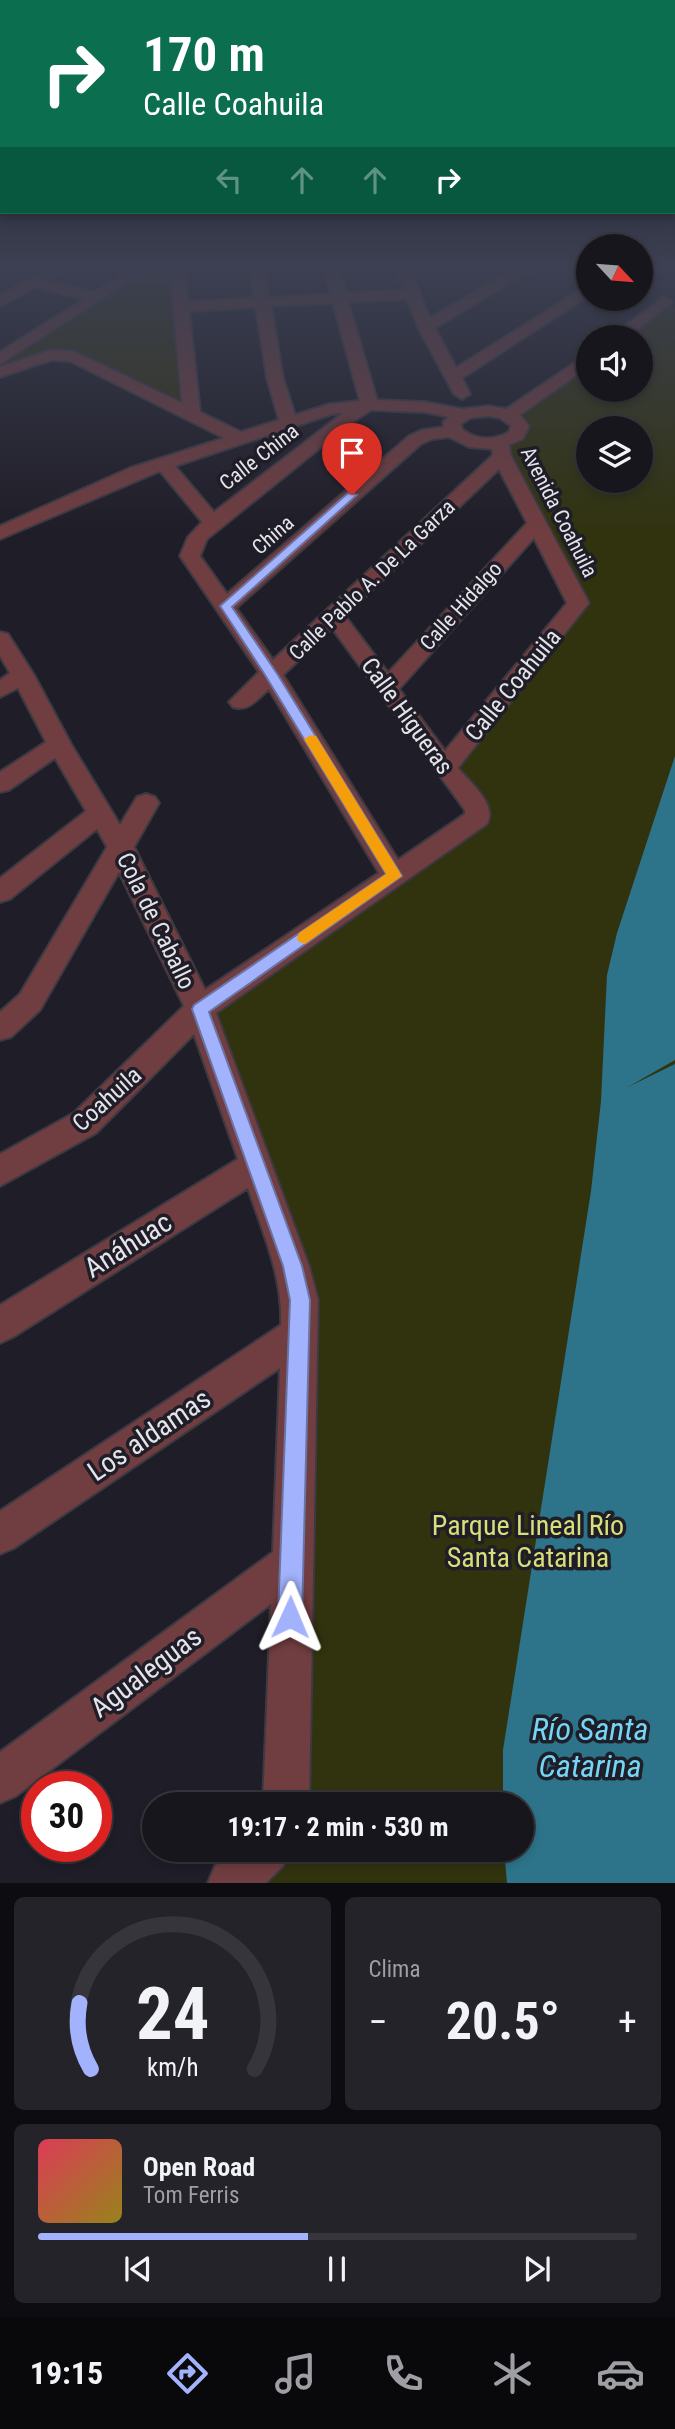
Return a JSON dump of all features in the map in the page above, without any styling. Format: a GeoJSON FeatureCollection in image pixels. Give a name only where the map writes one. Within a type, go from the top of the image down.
{"type":"FeatureCollection","features":[{"type":"Feature","properties":{"kind":"street"},"geometry":{"type":"LineString","coordinates":[[0,372],[44,357]]}},
{"type":"Feature","properties":{"kind":"street"},"geometry":{"type":"LineString","coordinates":[[72,357],[239,438]]}},
{"type":"Feature","properties":{"kind":"street"},"geometry":{"type":"LineString","coordinates":[[186,357],[192,414]]}},
{"type":"Feature","properties":{"kind":"street"},"geometry":{"type":"LineString","coordinates":[[272,357],[288,421]]}},
{"type":"Feature","properties":{"kind":"street"},"geometry":{"type":"LineString","coordinates":[[357,357],[369,398],[368,405]]}},
{"type":"Feature","properties":{"kind":"street"},"geometry":{"type":"LineString","coordinates":[[442,357],[453,377],[468,441],[501,449]]}},
{"type":"Feature","properties":{"kind":"street"},"geometry":{"type":"LineString","coordinates":[[453,377],[484,357]]}},
{"type":"Feature","properties":{"kind":"street"},"geometry":{"type":"LineString","coordinates":[[0,533],[136,472],[288,421],[330,409],[368,405],[425,407],[462,419],[488,411],[508,416],[576,368]]}},
{"type":"Feature","properties":{"kind":"street","name":"Calle China"},"geometry":{"type":"LineString","coordinates":[[226,606],[192,564],[190,556],[198,537],[345,419],[368,405]]}},
{"type":"Feature","properties":{"kind":"street","name":"Calle Pablo A. De La Garza"},"geometry":{"type":"LineString","coordinates":[[241,702],[334,616],[519,432],[518,423],[508,416]]}},
{"type":"Feature","properties":{"kind":"street","name":"China"},"geometry":{"type":"LineString","coordinates":[[226,606],[415,440],[462,419]]}},
{"type":"Feature","properties":{"kind":"street","name":"Avenida Coahuila"},"geometry":{"type":"LineString","coordinates":[[501,449],[536,524],[578,601]]}},
{"type":"Feature","properties":{"kind":"street"},"geometry":{"type":"LineString","coordinates":[[163,463],[213,523]]}},
{"type":"Feature","properties":{"kind":"street","name":"Calle Hidalgo"},"geometry":{"type":"LineString","coordinates":[[387,688],[536,524]]}},
{"type":"Feature","properties":{"kind":"street","name":"Calle Coahuila"},"geometry":{"type":"LineString","coordinates":[[445,768],[578,606],[578,601]]}},
{"type":"Feature","properties":{"kind":"street"},"geometry":{"type":"LineString","coordinates":[[200,1009],[394,876],[272,675],[226,606]]}},
{"type":"Feature","properties":{"kind":"street","name":"Calle Higueras"},"geometry":{"type":"LineString","coordinates":[[334,616],[477,808],[479,815],[474,822],[394,876]]}},
{"type":"Feature","properties":{"kind":"street","name":"Cola de Caballo"},"geometry":{"type":"LineString","coordinates":[[0,639],[12,682],[58,744],[102,813],[200,1009],[292,1266],[300,1300],[286,1792]]}},
{"type":"Feature","properties":{"kind":"street"},"geometry":{"type":"LineString","coordinates":[[0,784],[58,744]]}},
{"type":"Feature","properties":{"kind":"street"},"geometry":{"type":"LineString","coordinates":[[0,1028],[30,1002],[146,803]]}},
{"type":"Feature","properties":{"kind":"street"},"geometry":{"type":"LineString","coordinates":[[0,892],[102,813]]}},
{"type":"Feature","properties":{"kind":"street","name":"Coahuila"},"geometry":{"type":"LineString","coordinates":[[0,1171],[94,1116],[200,1009]]}},
{"type":"Feature","properties":{"kind":"street","name":"Anáhuac"},"geometry":{"type":"LineString","coordinates":[[0,1325],[256,1165]]}},
{"type":"Feature","properties":{"kind":"street","name":"Los aldamas"},"geometry":{"type":"LineString","coordinates":[[0,1534],[298,1335]]}},
{"type":"Feature","properties":{"kind":"street","name":"Agualeguas"},"geometry":{"type":"LineString","coordinates":[[0,1780],[291,1563]]}},
{"type":"Feature","properties":{"kind":"street"},"geometry":{"type":"LineString","coordinates":[[232,1883],[254,1862]]}},
{"type":"Feature","properties":{"kind":"green space"},"geometry":{"type":"Polygon","coordinates":[[[10,357],[26,357],[0,366],[0,363],[10,357]]]}},
{"type":"Feature","properties":{"kind":"green space"},"geometry":{"type":"Polygon","coordinates":[[[85,357],[177,357],[181,398],[177,401],[85,357]]]}},
{"type":"Feature","properties":{"kind":"green space","name":"Parque Lineal Río Santa Catarina"},"geometry":{"type":"Polygon","coordinates":[[[653,357],[675,357],[675,1883],[232,1883],[254,1862],[534,1862],[534,1792],[286,1792],[298,1335],[200,1009],[474,822],[445,768],[577,606],[502,456],[510,439],[512,418],[576,368],[576,402],[653,402],[653,357]]]}},
{"type":"Feature","properties":{"kind":"water","name":"Río Santa Catarina"},"geometry":{"type":"Polygon","coordinates":[[[675,756],[675,1060],[628,1087],[675,1064],[675,1883],[507,1883],[505,1862],[534,1862],[534,1792],[503,1792],[503,1750],[591,1191],[601,1101],[607,975],[617,933],[675,756]]]}},
{"type":"Feature","properties":{"kind":"slow traffic"},"geometry":{"type":"LineString","coordinates":[[305,938],[394,876],[311,739]]}},
{"type":"Feature","properties":{"kind":"route"},"geometry":{"type":"LineString","coordinates":[[290,1617],[300,1300],[292,1266],[200,1009],[394,876],[272,675],[226,606],[352,495]]}}]}
